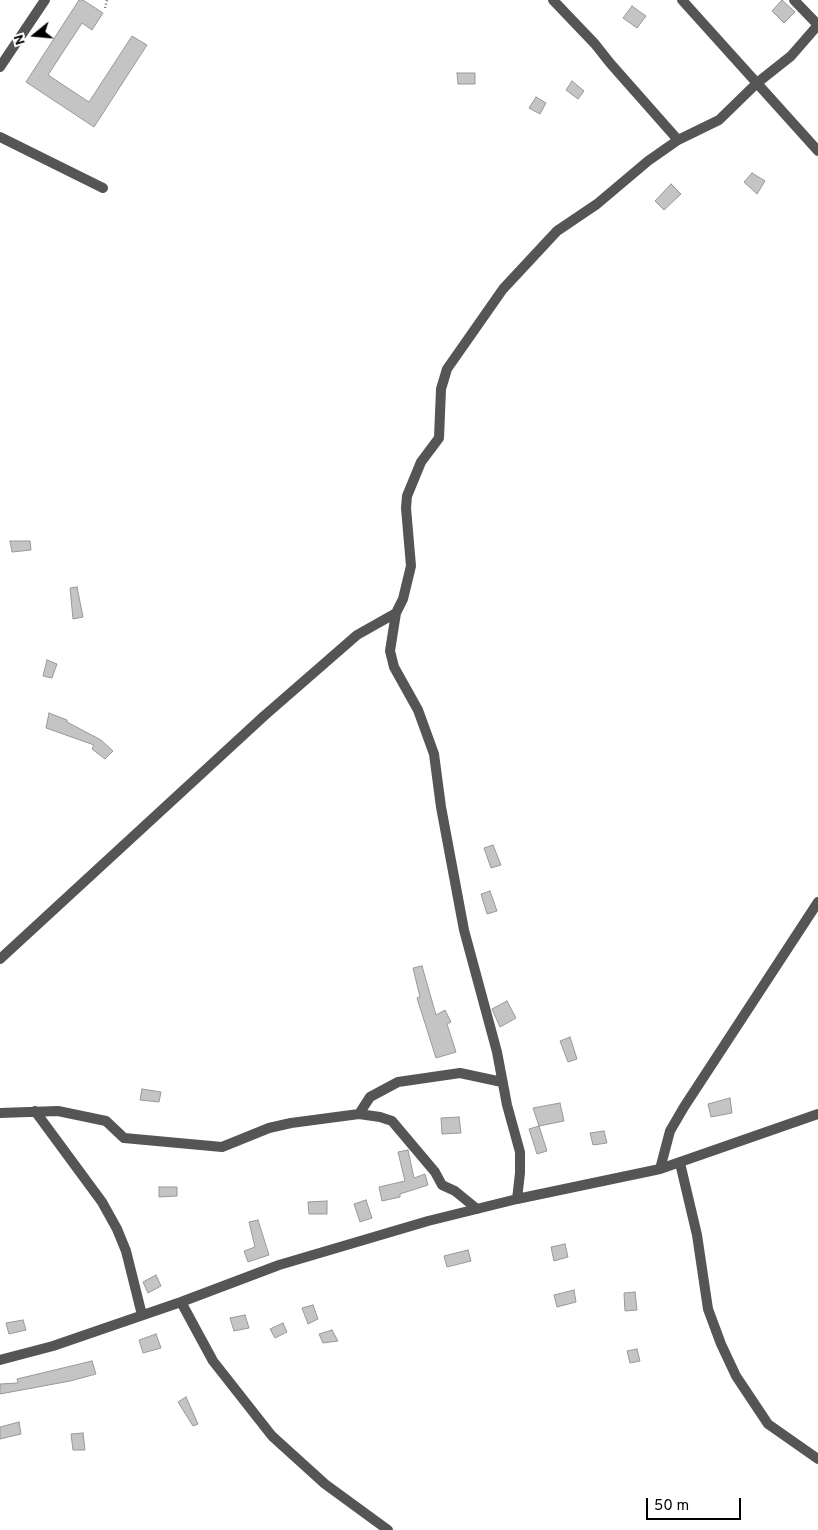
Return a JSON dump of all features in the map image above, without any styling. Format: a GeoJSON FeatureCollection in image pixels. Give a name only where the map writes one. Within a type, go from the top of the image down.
{"type":"FeatureCollection","features":[{"type":"Feature","properties":{"kind":"street"},"geometry":{"type":"LineString","coordinates":[[0,66],[46,0]]}},
{"type":"Feature","properties":{"kind":"street"},"geometry":{"type":"LineString","coordinates":[[553,0],[595,44],[678,140]]}},
{"type":"Feature","properties":{"kind":"street"},"geometry":{"type":"LineString","coordinates":[[682,0],[818,151]]}},
{"type":"Feature","properties":{"kind":"street"},"geometry":{"type":"LineString","coordinates":[[517,1199],[520,1152],[502,1082],[498,1052],[464,930],[441,807],[434,754],[418,710],[394,667],[390,651],[396,613],[403,599],[411,566],[406,508],[407,496],[421,462],[439,438],[441,389],[446,369],[503,290],[556,230],[597,204],[648,161],[678,140],[719,120],[757,83],[791,56],[818,25],[794,0]]}},
{"type":"Feature","properties":{"kind":"street"},"geometry":{"type":"LineString","coordinates":[[0,137],[103,188]]}},
{"type":"Feature","properties":{"kind":"street"},"geometry":{"type":"LineString","coordinates":[[0,959],[257,722],[358,636],[396,613]]}},
{"type":"Feature","properties":{"kind":"street"},"geometry":{"type":"LineString","coordinates":[[660,1169],[670,1131],[684,1107],[818,902]]}},
{"type":"Feature","properties":{"kind":"street"},"geometry":{"type":"LineString","coordinates":[[359,1114],[370,1097],[398,1082],[460,1073],[502,1082]]}},
{"type":"Feature","properties":{"kind":"street"},"geometry":{"type":"LineString","coordinates":[[35,1111],[102,1202],[117,1229],[126,1252],[142,1315]]}},
{"type":"Feature","properties":{"kind":"street"},"geometry":{"type":"LineString","coordinates":[[0,1113],[58,1111],[106,1121],[124,1138],[222,1147],[268,1128],[359,1114],[392,1121],[434,1172],[442,1185],[455,1191],[477,1209]]}},
{"type":"Feature","properties":{"kind":"street"},"geometry":{"type":"LineString","coordinates":[[0,1360],[53,1346],[181,1302],[279,1265],[428,1221],[517,1199],[660,1169],[818,1114]]}},
{"type":"Feature","properties":{"kind":"street"},"geometry":{"type":"LineString","coordinates":[[680,1163],[697,1235],[708,1309],[721,1344],[736,1376],[768,1424],[818,1459]]}},
{"type":"Feature","properties":{"kind":"street"},"geometry":{"type":"LineString","coordinates":[[181,1302],[212,1360],[272,1436],[325,1484],[388,1530]]}},
{"type":"Feature","properties":{"kind":"path"},"geometry":{"type":"LineString","coordinates":[[105,8],[107,0]]}},
{"type":"Feature","properties":{"kind":"building"},"geometry":{"type":"Polygon","coordinates":[[[79,0],[83,0],[103,13],[92,30],[82,23],[48,75],[89,102],[132,36],[147,45],[94,127],[26,82],[79,0]]]}},
{"type":"Feature","properties":{"kind":"building"},"geometry":{"type":"Polygon","coordinates":[[[782,0],[795,12],[784,23],[772,11],[782,0]]]}},
{"type":"Feature","properties":{"kind":"building"},"geometry":{"type":"Polygon","coordinates":[[[632,6],[646,16],[637,28],[623,18],[632,6]]]}},
{"type":"Feature","properties":{"kind":"building"},"geometry":{"type":"Polygon","coordinates":[[[457,73],[475,73],[475,84],[458,84],[457,73]]]}},
{"type":"Feature","properties":{"kind":"building"},"geometry":{"type":"Polygon","coordinates":[[[572,81],[584,91],[578,99],[566,90],[572,81]]]}},
{"type":"Feature","properties":{"kind":"building"},"geometry":{"type":"Polygon","coordinates":[[[536,97],[546,103],[540,114],[529,108],[536,97]]]}},
{"type":"Feature","properties":{"kind":"building"},"geometry":{"type":"Polygon","coordinates":[[[752,173],[765,181],[757,194],[744,182],[752,173]]]}},
{"type":"Feature","properties":{"kind":"building"},"geometry":{"type":"Polygon","coordinates":[[[671,184],[681,194],[664,210],[655,201],[671,184]]]}},
{"type":"Feature","properties":{"kind":"building"},"geometry":{"type":"Polygon","coordinates":[[[10,541],[30,541],[31,550],[12,552],[10,541]]]}},
{"type":"Feature","properties":{"kind":"building"},"geometry":{"type":"Polygon","coordinates":[[[77,587],[83,617],[73,619],[70,588],[77,587]]]}},
{"type":"Feature","properties":{"kind":"building"},"geometry":{"type":"Polygon","coordinates":[[[47,660],[57,664],[52,678],[43,676],[47,660]]]}},
{"type":"Feature","properties":{"kind":"building"},"geometry":{"type":"Polygon","coordinates":[[[49,713],[67,720],[67,722],[101,740],[113,751],[105,759],[92,749],[94,745],[46,728],[49,713]]]}},
{"type":"Feature","properties":{"kind":"building"},"geometry":{"type":"Polygon","coordinates":[[[493,845],[501,865],[491,868],[484,848],[493,845]]]}},
{"type":"Feature","properties":{"kind":"building"},"geometry":{"type":"Polygon","coordinates":[[[490,891],[497,911],[487,914],[481,894],[490,891]]]}},
{"type":"Feature","properties":{"kind":"building"},"geometry":{"type":"Polygon","coordinates":[[[422,966],[436,1015],[445,1010],[451,1022],[447,1024],[456,1052],[436,1058],[417,998],[420,997],[413,968],[422,966]]]}},
{"type":"Feature","properties":{"kind":"building"},"geometry":{"type":"Polygon","coordinates":[[[507,1001],[516,1018],[500,1027],[492,1009],[507,1001]]]}},
{"type":"Feature","properties":{"kind":"building"},"geometry":{"type":"Polygon","coordinates":[[[570,1037],[577,1059],[568,1062],[560,1041],[570,1037]]]}},
{"type":"Feature","properties":{"kind":"building"},"geometry":{"type":"Polygon","coordinates":[[[142,1089],[161,1092],[159,1102],[140,1100],[142,1089]]]}},
{"type":"Feature","properties":{"kind":"building"},"geometry":{"type":"Polygon","coordinates":[[[730,1098],[732,1113],[711,1117],[708,1104],[730,1098]]]}},
{"type":"Feature","properties":{"kind":"building"},"geometry":{"type":"Polygon","coordinates":[[[560,1103],[564,1121],[539,1126],[533,1108],[560,1103]]]}},
{"type":"Feature","properties":{"kind":"building"},"geometry":{"type":"Polygon","coordinates":[[[459,1117],[461,1133],[442,1134],[441,1118],[459,1117]]]}},
{"type":"Feature","properties":{"kind":"building"},"geometry":{"type":"Polygon","coordinates":[[[539,1126],[547,1151],[537,1154],[529,1129],[539,1126]]]}},
{"type":"Feature","properties":{"kind":"building"},"geometry":{"type":"Polygon","coordinates":[[[604,1131],[607,1143],[593,1145],[590,1133],[604,1131]]]}},
{"type":"Feature","properties":{"kind":"building"},"geometry":{"type":"Polygon","coordinates":[[[408,1150],[414,1178],[425,1174],[428,1185],[400,1194],[400,1197],[382,1201],[379,1187],[405,1181],[398,1152],[408,1150]]]}},
{"type":"Feature","properties":{"kind":"building"},"geometry":{"type":"Polygon","coordinates":[[[159,1187],[177,1187],[177,1196],[159,1197],[159,1187]]]}},
{"type":"Feature","properties":{"kind":"building"},"geometry":{"type":"Polygon","coordinates":[[[366,1200],[372,1218],[360,1222],[354,1204],[366,1200]]]}},
{"type":"Feature","properties":{"kind":"building"},"geometry":{"type":"Polygon","coordinates":[[[327,1201],[327,1214],[309,1214],[308,1202],[327,1201]]]}},
{"type":"Feature","properties":{"kind":"building"},"geometry":{"type":"Polygon","coordinates":[[[258,1220],[269,1255],[248,1262],[244,1251],[255,1247],[249,1222],[258,1220]]]}},
{"type":"Feature","properties":{"kind":"building"},"geometry":{"type":"Polygon","coordinates":[[[565,1244],[568,1257],[554,1261],[551,1247],[565,1244]]]}},
{"type":"Feature","properties":{"kind":"building"},"geometry":{"type":"Polygon","coordinates":[[[468,1250],[471,1261],[447,1267],[444,1256],[468,1250]]]}},
{"type":"Feature","properties":{"kind":"building"},"geometry":{"type":"Polygon","coordinates":[[[156,1275],[161,1286],[148,1293],[143,1282],[156,1275]]]}},
{"type":"Feature","properties":{"kind":"building"},"geometry":{"type":"Polygon","coordinates":[[[574,1290],[576,1302],[557,1307],[554,1295],[574,1290]]]}},
{"type":"Feature","properties":{"kind":"building"},"geometry":{"type":"Polygon","coordinates":[[[635,1292],[637,1310],[625,1311],[624,1293],[635,1292]]]}},
{"type":"Feature","properties":{"kind":"building"},"geometry":{"type":"Polygon","coordinates":[[[313,1305],[318,1319],[308,1324],[302,1308],[313,1305]]]}},
{"type":"Feature","properties":{"kind":"building"},"geometry":{"type":"Polygon","coordinates":[[[245,1315],[249,1328],[234,1331],[230,1318],[245,1315]]]}},
{"type":"Feature","properties":{"kind":"building"},"geometry":{"type":"Polygon","coordinates":[[[23,1320],[26,1330],[9,1334],[6,1323],[23,1320]]]}},
{"type":"Feature","properties":{"kind":"building"},"geometry":{"type":"Polygon","coordinates":[[[283,1323],[287,1332],[275,1338],[270,1329],[283,1323]]]}},
{"type":"Feature","properties":{"kind":"building"},"geometry":{"type":"Polygon","coordinates":[[[332,1330],[338,1341],[323,1343],[319,1334],[332,1330]]]}},
{"type":"Feature","properties":{"kind":"building"},"geometry":{"type":"Polygon","coordinates":[[[156,1334],[161,1348],[143,1353],[139,1340],[156,1334]]]}},
{"type":"Feature","properties":{"kind":"building"},"geometry":{"type":"Polygon","coordinates":[[[637,1349],[640,1361],[630,1363],[627,1351],[637,1349]]]}},
{"type":"Feature","properties":{"kind":"building"},"geometry":{"type":"Polygon","coordinates":[[[92,1361],[96,1374],[70,1381],[0,1394],[0,1384],[18,1383],[17,1379],[92,1361]]]}},
{"type":"Feature","properties":{"kind":"building"},"geometry":{"type":"Polygon","coordinates":[[[186,1397],[198,1424],[193,1426],[178,1402],[186,1397]]]}},
{"type":"Feature","properties":{"kind":"building"},"geometry":{"type":"Polygon","coordinates":[[[19,1422],[21,1434],[0,1439],[0,1427],[19,1422]]]}},
{"type":"Feature","properties":{"kind":"building"},"geometry":{"type":"Polygon","coordinates":[[[83,1433],[85,1450],[73,1450],[71,1434],[83,1433]]]}}]}
